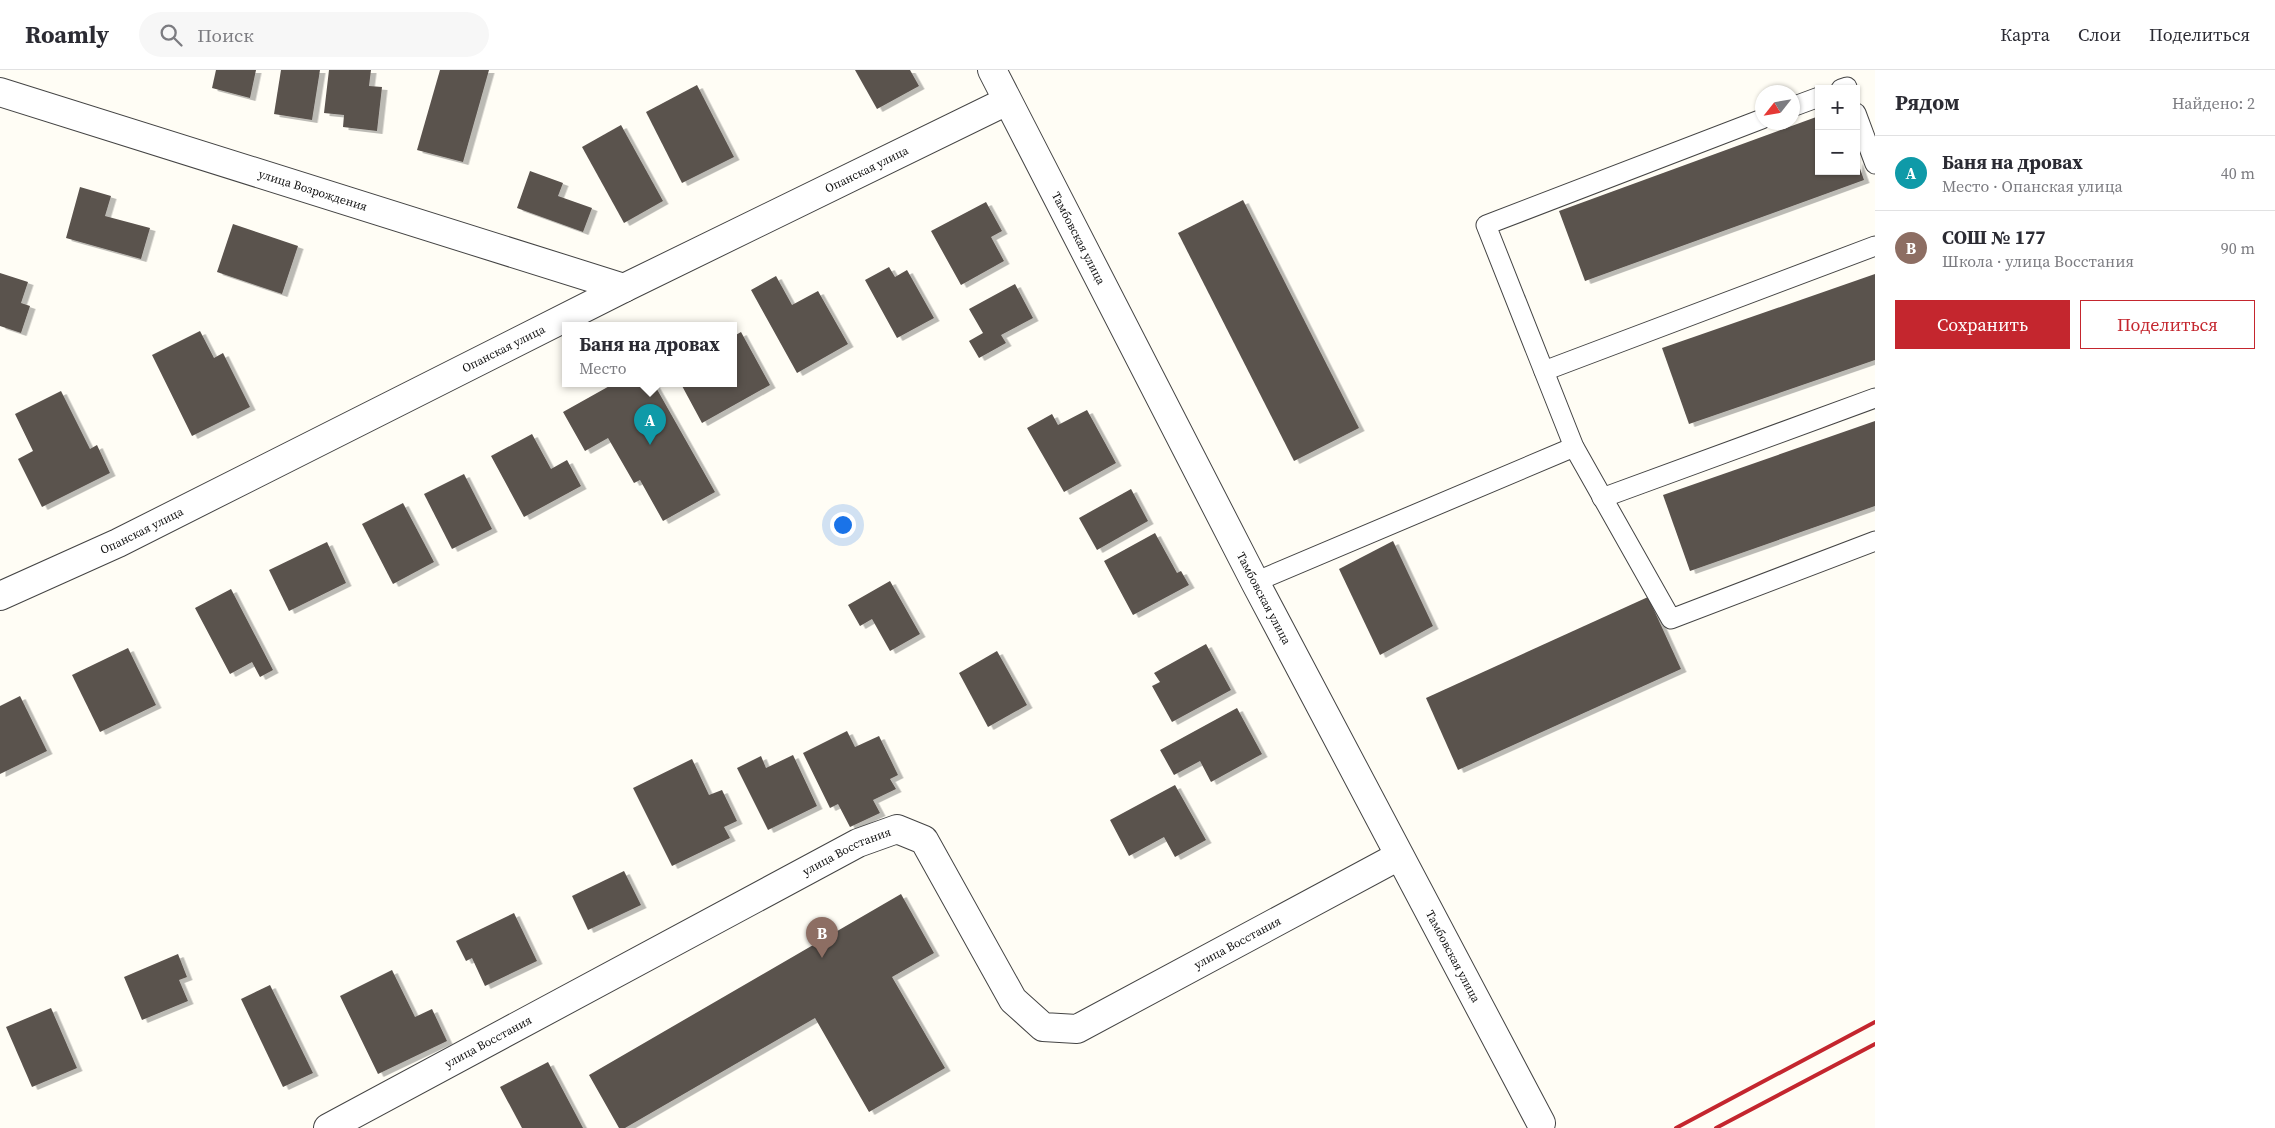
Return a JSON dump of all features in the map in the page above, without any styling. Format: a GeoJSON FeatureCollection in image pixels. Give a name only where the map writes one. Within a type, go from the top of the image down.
{"type":"FeatureCollection","features":[{"type":"Feature","properties":{"kind":"street","name":"Тамбовская улица"},"geometry":{"type":"LineString","coordinates":[[992,70],[1255,582],[1541,1123]]}},
{"type":"Feature","properties":{"kind":"street","name":"улица Возрождения"},"geometry":{"type":"LineString","coordinates":[[0,92],[624,288]]}},
{"type":"Feature","properties":{"kind":"street","name":"Опанская улица"},"geometry":{"type":"LineString","coordinates":[[0,596],[118,543],[624,288],[1007,101]]}},
{"type":"Feature","properties":{"kind":"street","name":"улица Восстания"},"geometry":{"type":"LineString","coordinates":[[328,1128],[858,843],[897,829],[924,840],[1013,1000],[1043,1027],[1077,1029],[1399,856]]}},
{"type":"Feature","properties":{"kind":"lane"},"geometry":{"type":"LineString","coordinates":[[1800,104],[1815,98]]}},
{"type":"Feature","properties":{"kind":"lane"},"geometry":{"type":"LineString","coordinates":[[1755,122],[1486,225],[1574,447],[1671,619],[1875,541]]}},
{"type":"Feature","properties":{"kind":"lane"},"geometry":{"type":"LineString","coordinates":[[1860,124],[1875,164]]}},
{"type":"Feature","properties":{"kind":"lane"},"geometry":{"type":"LineString","coordinates":[[1544,371],[1875,246]]}},
{"type":"Feature","properties":{"kind":"lane"},"geometry":{"type":"LineString","coordinates":[[1602,498],[1875,398]]}},
{"type":"Feature","properties":{"kind":"lane"},"geometry":{"type":"LineString","coordinates":[[1255,582],[1574,447]]}},
{"type":"Feature","properties":{"kind":"building"},"geometry":{"type":"Polygon","coordinates":[[[216,70],[256,70],[250,98],[212,88],[216,70]]]}},
{"type":"Feature","properties":{"kind":"building"},"geometry":{"type":"Polygon","coordinates":[[[281,70],[320,70],[312,120],[274,114],[281,70]]]}},
{"type":"Feature","properties":{"kind":"building"},"geometry":{"type":"Polygon","coordinates":[[[329,70],[371,70],[369,86],[382,87],[377,131],[343,127],[344,115],[324,113],[329,70]]]}},
{"type":"Feature","properties":{"kind":"building"},"geometry":{"type":"Polygon","coordinates":[[[440,70],[489,70],[463,162],[417,150],[440,70]]]}},
{"type":"Feature","properties":{"kind":"building"},"geometry":{"type":"Polygon","coordinates":[[[855,70],[910,70],[919,86],[877,109],[855,70]]]}},
{"type":"Feature","properties":{"kind":"building"},"geometry":{"type":"Polygon","coordinates":[[[697,85],[734,157],[682,183],[646,112],[697,85]]]}},
{"type":"Feature","properties":{"kind":"building"},"geometry":{"type":"Polygon","coordinates":[[[1815,117],[1815,175],[1860,175],[1860,169],[1864,180],[1585,281],[1559,211],[1781,130],[1800,130],[1800,123],[1815,117]]]}},
{"type":"Feature","properties":{"kind":"building"},"geometry":{"type":"Polygon","coordinates":[[[621,125],[663,201],[624,223],[582,147],[621,125]]]}},
{"type":"Feature","properties":{"kind":"building"},"geometry":{"type":"Polygon","coordinates":[[[530,171],[563,183],[558,196],[592,208],[583,232],[517,208],[530,171]]]}},
{"type":"Feature","properties":{"kind":"building"},"geometry":{"type":"Polygon","coordinates":[[[80,187],[111,196],[105,216],[150,228],[141,259],[66,238],[80,187]]]}},
{"type":"Feature","properties":{"kind":"building"},"geometry":{"type":"Polygon","coordinates":[[[1243,200],[1359,428],[1294,461],[1178,233],[1243,200]]]}},
{"type":"Feature","properties":{"kind":"building"},"geometry":{"type":"Polygon","coordinates":[[[986,202],[1002,231],[991,237],[1004,261],[961,285],[931,231],[986,202]]]}},
{"type":"Feature","properties":{"kind":"building"},"geometry":{"type":"Polygon","coordinates":[[[233,224],[298,246],[282,294],[217,272],[233,224]]]}},
{"type":"Feature","properties":{"kind":"building"},"geometry":{"type":"Polygon","coordinates":[[[889,267],[895,277],[907,270],[934,318],[897,338],[865,280],[889,267]]]}},
{"type":"Feature","properties":{"kind":"building"},"geometry":{"type":"Polygon","coordinates":[[[0,273],[28,282],[21,303],[30,306],[21,333],[0,326],[0,273]]]}},
{"type":"Feature","properties":{"kind":"building"},"geometry":{"type":"Polygon","coordinates":[[[1875,274],[1875,360],[1689,424],[1662,348],[1875,274]]]}},
{"type":"Feature","properties":{"kind":"building"},"geometry":{"type":"Polygon","coordinates":[[[776,276],[792,305],[818,291],[848,344],[797,373],[751,290],[776,276]]]}},
{"type":"Feature","properties":{"kind":"building"},"geometry":{"type":"Polygon","coordinates":[[[1015,284],[1033,318],[1001,335],[1006,343],[979,358],[969,341],[983,333],[969,309],[1015,284]]]}},
{"type":"Feature","properties":{"kind":"building"},"geometry":{"type":"Polygon","coordinates":[[[200,331],[214,358],[223,353],[250,407],[192,436],[152,355],[200,331]]]}},
{"type":"Feature","properties":{"kind":"building"},"geometry":{"type":"Polygon","coordinates":[[[741,332],[770,385],[702,423],[683,387],[737,387],[737,334],[741,332]]]}},
{"type":"Feature","properties":{"kind":"building"},"geometry":{"type":"Polygon","coordinates":[[[608,387],[656,387],[715,492],[663,521],[640,480],[634,483],[608,438],[585,451],[563,412],[608,387]]]}},
{"type":"Feature","properties":{"kind":"building"},"geometry":{"type":"Polygon","coordinates":[[[61,391],[90,449],[97,445],[110,473],[42,507],[18,459],[33,451],[15,414],[61,391]]]}},
{"type":"Feature","properties":{"kind":"building"},"geometry":{"type":"Polygon","coordinates":[[[1087,410],[1116,463],[1064,492],[1027,428],[1052,414],[1058,425],[1087,410]]]}},
{"type":"Feature","properties":{"kind":"building"},"geometry":{"type":"Polygon","coordinates":[[[1875,421],[1875,506],[1690,571],[1663,495],[1875,421]]]}},
{"type":"Feature","properties":{"kind":"building"},"geometry":{"type":"Polygon","coordinates":[[[532,434],[551,469],[567,460],[581,486],[524,517],[491,456],[532,434]]]}},
{"type":"Feature","properties":{"kind":"building"},"geometry":{"type":"Polygon","coordinates":[[[464,474],[492,529],[452,549],[424,494],[464,474]]]}},
{"type":"Feature","properties":{"kind":"building"},"geometry":{"type":"Polygon","coordinates":[[[1131,489],[1148,521],[1097,550],[1079,518],[1131,489]]]}},
{"type":"Feature","properties":{"kind":"building"},"geometry":{"type":"Polygon","coordinates":[[[403,503],[434,562],[393,584],[362,524],[403,503]]]}},
{"type":"Feature","properties":{"kind":"building"},"geometry":{"type":"Polygon","coordinates":[[[1155,533],[1177,573],[1181,571],[1189,585],[1133,615],[1104,561],[1155,533]]]}},
{"type":"Feature","properties":{"kind":"building"},"geometry":{"type":"Polygon","coordinates":[[[1393,541],[1433,626],[1380,655],[1339,569],[1393,541]]]}},
{"type":"Feature","properties":{"kind":"building"},"geometry":{"type":"Polygon","coordinates":[[[327,542],[346,583],[289,611],[269,570],[327,542]]]}},
{"type":"Feature","properties":{"kind":"building"},"geometry":{"type":"Polygon","coordinates":[[[890,581],[920,634],[890,651],[872,619],[860,626],[848,605],[890,581]]]}},
{"type":"Feature","properties":{"kind":"building"},"geometry":{"type":"Polygon","coordinates":[[[231,589],[273,670],[260,677],[252,662],[230,674],[195,608],[231,589]]]}},
{"type":"Feature","properties":{"kind":"building"},"geometry":{"type":"Polygon","coordinates":[[[1648,597],[1681,669],[1458,770],[1426,698],[1648,597]]]}},
{"type":"Feature","properties":{"kind":"building"},"geometry":{"type":"Polygon","coordinates":[[[1206,644],[1231,690],[1172,722],[1152,686],[1160,682],[1154,673],[1206,644]]]}},
{"type":"Feature","properties":{"kind":"building"},"geometry":{"type":"Polygon","coordinates":[[[128,648],[156,705],[100,732],[72,675],[128,648]]]}},
{"type":"Feature","properties":{"kind":"building"},"geometry":{"type":"Polygon","coordinates":[[[997,651],[1027,705],[988,727],[959,673],[997,651]]]}},
{"type":"Feature","properties":{"kind":"building"},"geometry":{"type":"Polygon","coordinates":[[[20,696],[47,751],[0,774],[0,706],[20,696]]]}},
{"type":"Feature","properties":{"kind":"building"},"geometry":{"type":"Polygon","coordinates":[[[1237,708],[1262,754],[1211,782],[1200,761],[1174,775],[1160,750],[1237,708]]]}},
{"type":"Feature","properties":{"kind":"building"},"geometry":{"type":"Polygon","coordinates":[[[847,731],[855,747],[879,736],[898,775],[890,779],[896,789],[873,800],[880,813],[850,827],[838,804],[830,808],[803,753],[847,731]]]}},
{"type":"Feature","properties":{"kind":"building"},"geometry":{"type":"Polygon","coordinates":[[[793,755],[817,806],[768,830],[737,768],[761,756],[766,768],[793,755]]]}},
{"type":"Feature","properties":{"kind":"building"},"geometry":{"type":"Polygon","coordinates":[[[692,759],[709,795],[722,790],[737,821],[724,827],[730,838],[672,866],[633,788],[692,759]]]}},
{"type":"Feature","properties":{"kind":"building"},"geometry":{"type":"Polygon","coordinates":[[[1175,785],[1206,840],[1175,857],[1164,837],[1129,856],[1110,820],[1175,785]]]}},
{"type":"Feature","properties":{"kind":"building"},"geometry":{"type":"Polygon","coordinates":[[[624,871],[641,905],[588,930],[572,896],[624,871]]]}},
{"type":"Feature","properties":{"kind":"building"},"geometry":{"type":"Polygon","coordinates":[[[901,894],[934,953],[892,977],[945,1068],[869,1112],[815,1018],[625,1128],[619,1128],[589,1075],[901,894]]]}},
{"type":"Feature","properties":{"kind":"building"},"geometry":{"type":"Polygon","coordinates":[[[514,913],[537,961],[485,986],[472,958],[466,961],[456,941],[514,913]]]}},
{"type":"Feature","properties":{"kind":"building"},"geometry":{"type":"Polygon","coordinates":[[[178,954],[187,977],[179,980],[188,1001],[142,1020],[124,977],[178,954]]]}},
{"type":"Feature","properties":{"kind":"building"},"geometry":{"type":"Polygon","coordinates":[[[392,970],[415,1017],[432,1009],[447,1041],[378,1074],[340,996],[392,970]]]}},
{"type":"Feature","properties":{"kind":"building"},"geometry":{"type":"Polygon","coordinates":[[[270,985],[313,1073],[283,1087],[241,999],[270,985]]]}},
{"type":"Feature","properties":{"kind":"building"},"geometry":{"type":"Polygon","coordinates":[[[51,1008],[77,1068],[32,1087],[6,1027],[51,1008]]]}},
{"type":"Feature","properties":{"kind":"building"},"geometry":{"type":"Polygon","coordinates":[[[548,1062],[583,1128],[522,1128],[500,1087],[548,1062]]]}},
{"type":"Feature","properties":{"kind":"railway"},"geometry":{"type":"LineString","coordinates":[[1676,1128],[1875,1022]]}},
{"type":"Feature","properties":{"kind":"railway"},"geometry":{"type":"LineString","coordinates":[[1716,1128],[1875,1044]]}},
{"type":"Feature","properties":{"kind":"place","name":"Баня на дровах"},"geometry":{"type":"Point","coordinates":[650,445]}},
{"type":"Feature","properties":{"kind":"place","name":"СОШ № 177"},"geometry":{"type":"Point","coordinates":[822,958]}}]}
